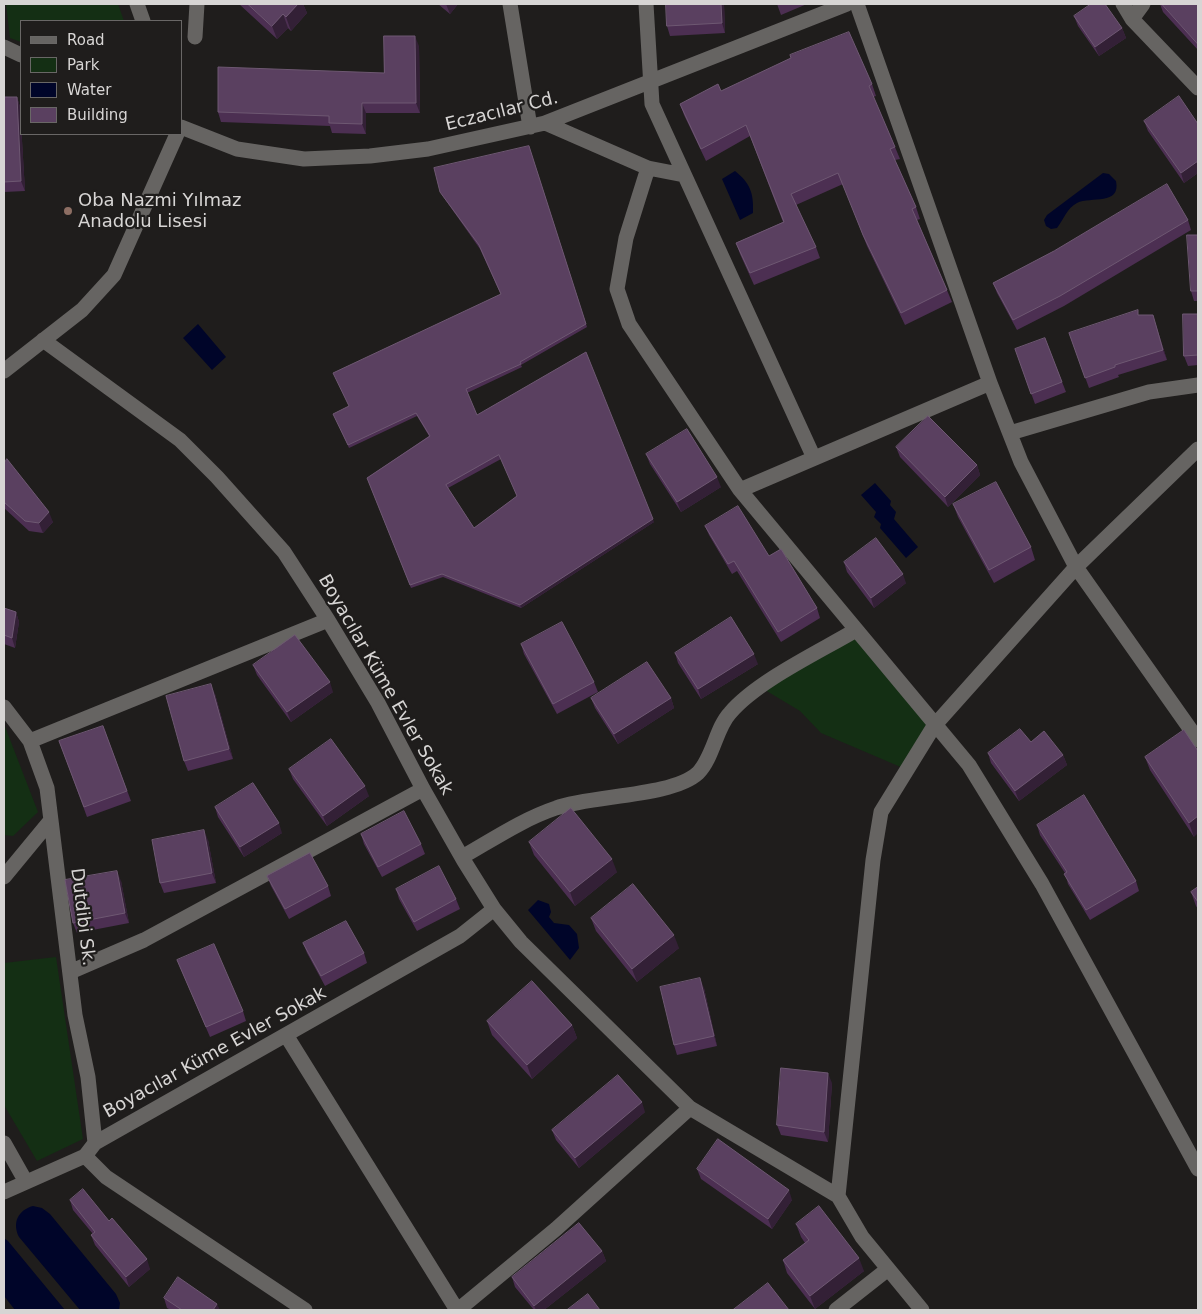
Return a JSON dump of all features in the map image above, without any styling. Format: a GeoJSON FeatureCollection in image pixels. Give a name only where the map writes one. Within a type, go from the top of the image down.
{"type":"FeatureCollection","features":[{"type":"Feature","properties":{"kind":"street"},"geometry":{"type":"LineString","coordinates":[[137,4],[143,20]]}},
{"type":"Feature","properties":{"kind":"street"},"geometry":{"type":"LineString","coordinates":[[195,37],[197,4]]}},
{"type":"Feature","properties":{"kind":"street"},"geometry":{"type":"LineString","coordinates":[[510,4],[530,126]]}},
{"type":"Feature","properties":{"kind":"street"},"geometry":{"type":"LineString","coordinates":[[646,4],[649,84],[652,104],[814,458]]}},
{"type":"Feature","properties":{"kind":"street","name":"Eczacılar Cd."},"geometry":{"type":"LineString","coordinates":[[182,127],[238,148],[304,159],[370,156],[428,149],[545,123],[649,84],[847,4]]}},
{"type":"Feature","properties":{"kind":"street"},"geometry":{"type":"LineString","coordinates":[[857,4],[990,382],[1022,462],[1076,567],[1198,740]]}},
{"type":"Feature","properties":{"kind":"street"},"geometry":{"type":"LineString","coordinates":[[1123,4],[1132,18],[1198,88]]}},
{"type":"Feature","properties":{"kind":"street"},"geometry":{"type":"LineString","coordinates":[[1132,18],[1143,4]]}},
{"type":"Feature","properties":{"kind":"street"},"geometry":{"type":"LineString","coordinates":[[4,47],[20,55]]}},
{"type":"Feature","properties":{"kind":"street"},"geometry":{"type":"LineString","coordinates":[[545,123],[648,168],[684,175]]}},
{"type":"Feature","properties":{"kind":"street"},"geometry":{"type":"LineString","coordinates":[[4,371],[82,310],[114,275],[177,135]]}},
{"type":"Feature","properties":{"kind":"street"},"geometry":{"type":"LineString","coordinates":[[648,168],[626,238],[617,290],[629,324],[740,490],[934,726],[969,765],[1042,884],[1198,1169]]}},
{"type":"Feature","properties":{"kind":"street","name":"Boyacılar Küme Evler Sokak"},"geometry":{"type":"LineString","coordinates":[[43,340],[180,440],[217,477],[284,552],[378,703],[423,789],[462,857],[494,909],[521,942],[690,1108],[838,1196]]}},
{"type":"Feature","properties":{"kind":"street"},"geometry":{"type":"LineString","coordinates":[[740,490],[990,382]]}},
{"type":"Feature","properties":{"kind":"street"},"geometry":{"type":"LineString","coordinates":[[1010,433],[1149,392],[1198,385]]}},
{"type":"Feature","properties":{"kind":"street"},"geometry":{"type":"LineString","coordinates":[[922,1310],[862,1237],[838,1196],[872,870],[881,812],[934,726],[1076,567],[1198,450]]}},
{"type":"Feature","properties":{"kind":"street"},"geometry":{"type":"LineString","coordinates":[[30,741],[328,620]]}},
{"type":"Feature","properties":{"kind":"street"},"geometry":{"type":"LineString","coordinates":[[462,857],[554,808],[581,800],[654,790],[677,783],[698,773],[729,714],[746,698],[761,686],[856,630]]}},
{"type":"Feature","properties":{"kind":"street","name":"Dutdibi Sk."},"geometry":{"type":"LineString","coordinates":[[4,707],[30,741],[47,788],[75,1015],[88,1077],[95,1143]]}},
{"type":"Feature","properties":{"kind":"street"},"geometry":{"type":"LineString","coordinates":[[70,972],[144,940],[423,789]]}},
{"type":"Feature","properties":{"kind":"street"},"geometry":{"type":"LineString","coordinates":[[4,877],[51,820]]}},
{"type":"Feature","properties":{"kind":"street","name":"Boyacılar Küme Evler Sokak"},"geometry":{"type":"LineString","coordinates":[[4,1192],[85,1156],[95,1143],[460,936],[494,909]]}},
{"type":"Feature","properties":{"kind":"street"},"geometry":{"type":"LineString","coordinates":[[286,1035],[457,1310],[556,1229],[690,1108]]}},
{"type":"Feature","properties":{"kind":"street"},"geometry":{"type":"LineString","coordinates":[[4,1143],[26,1182]]}},
{"type":"Feature","properties":{"kind":"street"},"geometry":{"type":"LineString","coordinates":[[85,1156],[106,1177],[305,1310]]}},
{"type":"Feature","properties":{"kind":"street"},"geometry":{"type":"LineString","coordinates":[[836,1310],[888,1269]]}},
{"type":"Feature","properties":{"kind":"green space"},"geometry":{"type":"Polygon","coordinates":[[[6,4],[118,4],[124,20],[20,20],[20,42],[10,38],[6,4]]]}},
{"type":"Feature","properties":{"kind":"green space"},"geometry":{"type":"Polygon","coordinates":[[[855,636],[929,726],[903,768],[821,733],[800,711],[765,690],[855,636]]]}},
{"type":"Feature","properties":{"kind":"green space"},"geometry":{"type":"Polygon","coordinates":[[[4,724],[38,812],[13,836],[4,835],[4,724]]]}},
{"type":"Feature","properties":{"kind":"green space"},"geometry":{"type":"Polygon","coordinates":[[[56,957],[83,1139],[37,1161],[4,1105],[4,963],[56,957]]]}},
{"type":"Feature","properties":{"kind":"water"},"geometry":{"type":"Polygon","coordinates":[[[735,171],[748,184],[753,200],[753,213],[740,220],[722,179],[735,171]]]}},
{"type":"Feature","properties":{"kind":"water"},"geometry":{"type":"Polygon","coordinates":[[[1103,173],[1109,174],[1116,181],[1114,194],[1104,199],[1077,203],[1068,211],[1057,228],[1051,229],[1046,226],[1044,220],[1047,215],[1103,173]]]}},
{"type":"Feature","properties":{"kind":"water"},"geometry":{"type":"Polygon","coordinates":[[[198,324],[226,357],[212,370],[183,338],[198,324]]]}},
{"type":"Feature","properties":{"kind":"water"},"geometry":{"type":"Polygon","coordinates":[[[875,483],[891,501],[890,505],[896,512],[894,519],[918,547],[906,558],[880,528],[881,524],[874,517],[876,512],[861,495],[875,483]]]}},
{"type":"Feature","properties":{"kind":"water"},"geometry":{"type":"Polygon","coordinates":[[[538,900],[549,904],[551,912],[549,917],[554,923],[569,925],[577,934],[579,948],[570,960],[528,910],[538,900]]]}},
{"type":"Feature","properties":{"kind":"water"},"geometry":{"type":"Polygon","coordinates":[[[33,1206],[42,1208],[50,1214],[116,1294],[120,1303],[119,1310],[80,1310],[19,1237],[16,1222],[23,1211],[33,1206]]]}},
{"type":"Feature","properties":{"kind":"water"},"geometry":{"type":"Polygon","coordinates":[[[4,1238],[65,1310],[15,1310],[4,1296],[4,1238]]]}},
{"type":"Feature","properties":{"kind":"building"},"geometry":{"type":"Polygon","coordinates":[[[248,4],[298,4],[286,17],[283,14],[272,26],[248,4]]]}},
{"type":"Feature","properties":{"kind":"building"},"geometry":{"type":"Polygon","coordinates":[[[666,4],[721,4],[722,23],[667,26],[666,4]]]}},
{"type":"Feature","properties":{"kind":"building"},"geometry":{"type":"Polygon","coordinates":[[[1091,4],[1105,4],[1122,28],[1095,47],[1074,16],[1091,4]]]}},
{"type":"Feature","properties":{"kind":"building"},"geometry":{"type":"Polygon","coordinates":[[[1162,4],[1198,4],[1198,44],[1162,4]]]}},
{"type":"Feature","properties":{"kind":"building"},"geometry":{"type":"Polygon","coordinates":[[[849,32],[872,84],[869,86],[895,147],[890,149],[916,207],[912,209],[947,290],[901,313],[863,235],[838,173],[791,194],[816,247],[750,273],[736,243],[784,222],[746,125],[701,149],[680,104],[718,84],[721,91],[791,58],[790,55],[849,32]]]}},
{"type":"Feature","properties":{"kind":"building"},"geometry":{"type":"Polygon","coordinates":[[[384,36],[415,36],[416,103],[362,103],[362,124],[329,123],[329,116],[218,112],[218,67],[384,73],[384,36]]]}},
{"type":"Feature","properties":{"kind":"building"},"geometry":{"type":"Polygon","coordinates":[[[1179,96],[1198,124],[1198,161],[1181,173],[1144,121],[1179,96]]]}},
{"type":"Feature","properties":{"kind":"building"},"geometry":{"type":"Polygon","coordinates":[[[4,97],[17,97],[21,181],[4,182],[4,97]]]}},
{"type":"Feature","properties":{"kind":"building"},"geometry":{"type":"Polygon","coordinates":[[[529,146],[586,324],[520,362],[521,364],[466,389],[477,415],[586,352],[653,519],[520,605],[442,574],[410,585],[367,478],[430,436],[416,413],[348,445],[333,414],[349,406],[333,373],[501,294],[479,245],[440,192],[434,168],[529,146]],[[499,455],[446,485],[474,528],[517,496],[499,455]]]}},
{"type":"Feature","properties":{"kind":"building"},"geometry":{"type":"Polygon","coordinates":[[[1167,184],[1188,220],[1060,296],[1013,320],[993,283],[1054,251],[1167,184]]]}},
{"type":"Feature","properties":{"kind":"building"},"geometry":{"type":"Polygon","coordinates":[[[1187,235],[1198,235],[1198,291],[1191,291],[1187,235]]]}},
{"type":"Feature","properties":{"kind":"building"},"geometry":{"type":"Polygon","coordinates":[[[1138,310],[1138,315],[1153,315],[1163,350],[1115,365],[1115,367],[1085,378],[1069,333],[1138,310]]]}},
{"type":"Feature","properties":{"kind":"building"},"geometry":{"type":"Polygon","coordinates":[[[1183,314],[1198,314],[1198,355],[1184,356],[1183,314]]]}},
{"type":"Feature","properties":{"kind":"building"},"geometry":{"type":"Polygon","coordinates":[[[1045,338],[1062,382],[1031,394],[1015,349],[1045,338]]]}},
{"type":"Feature","properties":{"kind":"building"},"geometry":{"type":"Polygon","coordinates":[[[928,416],[977,465],[945,497],[896,447],[928,416]]]}},
{"type":"Feature","properties":{"kind":"building"},"geometry":{"type":"Polygon","coordinates":[[[687,429],[717,477],[677,502],[646,454],[687,429]]]}},
{"type":"Feature","properties":{"kind":"building"},"geometry":{"type":"Polygon","coordinates":[[[7,459],[49,512],[39,523],[25,521],[4,502],[4,464],[7,459]]]}},
{"type":"Feature","properties":{"kind":"building"},"geometry":{"type":"Polygon","coordinates":[[[996,482],[1031,547],[989,570],[953,504],[996,482]]]}},
{"type":"Feature","properties":{"kind":"building"},"geometry":{"type":"Polygon","coordinates":[[[738,506],[769,556],[781,549],[817,608],[778,632],[734,561],[728,564],[705,526],[738,506]]]}},
{"type":"Feature","properties":{"kind":"building"},"geometry":{"type":"Polygon","coordinates":[[[876,538],[903,574],[871,598],[844,562],[876,538]]]}},
{"type":"Feature","properties":{"kind":"building"},"geometry":{"type":"Polygon","coordinates":[[[4,608],[16,612],[12,638],[4,635],[4,608]]]}},
{"type":"Feature","properties":{"kind":"building"},"geometry":{"type":"Polygon","coordinates":[[[731,617],[754,654],[698,689],[675,653],[731,617]]]}},
{"type":"Feature","properties":{"kind":"building"},"geometry":{"type":"Polygon","coordinates":[[[562,622],[594,682],[553,704],[521,644],[562,622]]]}},
{"type":"Feature","properties":{"kind":"building"},"geometry":{"type":"Polygon","coordinates":[[[295,635],[330,682],[287,712],[253,665],[295,635]]]}},
{"type":"Feature","properties":{"kind":"building"},"geometry":{"type":"Polygon","coordinates":[[[647,662],[671,698],[614,734],[591,698],[647,662]]]}},
{"type":"Feature","properties":{"kind":"building"},"geometry":{"type":"Polygon","coordinates":[[[211,684],[229,749],[184,761],[166,696],[211,684]]]}},
{"type":"Feature","properties":{"kind":"building"},"geometry":{"type":"Polygon","coordinates":[[[103,726],[127,791],[84,807],[59,741],[103,726]]]}},
{"type":"Feature","properties":{"kind":"building"},"geometry":{"type":"Polygon","coordinates":[[[1020,729],[1031,742],[1044,731],[1063,755],[1015,791],[988,753],[1020,729]]]}},
{"type":"Feature","properties":{"kind":"building"},"geometry":{"type":"Polygon","coordinates":[[[1184,730],[1198,751],[1198,816],[1189,823],[1145,757],[1184,730]]]}},
{"type":"Feature","properties":{"kind":"building"},"geometry":{"type":"Polygon","coordinates":[[[331,739],[365,786],[323,816],[289,769],[331,739]]]}},
{"type":"Feature","properties":{"kind":"building"},"geometry":{"type":"Polygon","coordinates":[[[253,783],[279,823],[240,847],[215,807],[253,783]]]}},
{"type":"Feature","properties":{"kind":"building"},"geometry":{"type":"Polygon","coordinates":[[[1084,795],[1136,881],[1086,910],[1064,874],[1067,872],[1037,825],[1084,795]]]}},
{"type":"Feature","properties":{"kind":"building"},"geometry":{"type":"Polygon","coordinates":[[[571,808],[612,859],[570,892],[529,842],[571,808]]]}},
{"type":"Feature","properties":{"kind":"building"},"geometry":{"type":"Polygon","coordinates":[[[404,811],[421,844],[378,867],[361,834],[404,811]]]}},
{"type":"Feature","properties":{"kind":"building"},"geometry":{"type":"Polygon","coordinates":[[[204,830],[212,873],[160,883],[152,840],[204,830]]]}},
{"type":"Feature","properties":{"kind":"building"},"geometry":{"type":"Polygon","coordinates":[[[310,853],[328,886],[285,909],[267,876],[310,853]]]}},
{"type":"Feature","properties":{"kind":"building"},"geometry":{"type":"Polygon","coordinates":[[[439,866],[456,899],[414,922],[396,889],[439,866]]]}},
{"type":"Feature","properties":{"kind":"building"},"geometry":{"type":"Polygon","coordinates":[[[117,871],[125,913],[73,923],[65,880],[117,871]]]}},
{"type":"Feature","properties":{"kind":"building"},"geometry":{"type":"Polygon","coordinates":[[[633,884],[674,935],[632,969],[591,918],[633,884]]]}},
{"type":"Feature","properties":{"kind":"building"},"geometry":{"type":"Polygon","coordinates":[[[1198,887],[1198,902],[1191,892],[1198,887]]]}},
{"type":"Feature","properties":{"kind":"building"},"geometry":{"type":"Polygon","coordinates":[[[346,921],[364,953],[321,976],[303,943],[346,921]]]}},
{"type":"Feature","properties":{"kind":"building"},"geometry":{"type":"Polygon","coordinates":[[[214,944],[243,1011],[206,1027],[177,960],[214,944]]]}},
{"type":"Feature","properties":{"kind":"building"},"geometry":{"type":"Polygon","coordinates":[[[700,978],[714,1036],[674,1045],[660,987],[700,978]]]}},
{"type":"Feature","properties":{"kind":"building"},"geometry":{"type":"Polygon","coordinates":[[[532,981],[572,1025],[527,1065],[487,1021],[532,981]]]}},
{"type":"Feature","properties":{"kind":"building"},"geometry":{"type":"Polygon","coordinates":[[[781,1068],[828,1073],[824,1132],[777,1125],[781,1068]]]}},
{"type":"Feature","properties":{"kind":"building"},"geometry":{"type":"Polygon","coordinates":[[[618,1075],[642,1102],[575,1158],[552,1130],[618,1075]]]}},
{"type":"Feature","properties":{"kind":"building"},"geometry":{"type":"Polygon","coordinates":[[[718,1139],[789,1190],[768,1219],[697,1169],[718,1139]]]}},
{"type":"Feature","properties":{"kind":"building"},"geometry":{"type":"Polygon","coordinates":[[[83,1189],[109,1221],[112,1218],[147,1259],[126,1277],[91,1235],[95,1232],[70,1200],[83,1189]]]}},
{"type":"Feature","properties":{"kind":"building"},"geometry":{"type":"Polygon","coordinates":[[[819,1206],[859,1258],[810,1296],[783,1260],[809,1240],[796,1224],[819,1206]]]}},
{"type":"Feature","properties":{"kind":"building"},"geometry":{"type":"Polygon","coordinates":[[[579,1223],[602,1251],[534,1306],[512,1277],[579,1223]]]}},
{"type":"Feature","properties":{"kind":"building"},"geometry":{"type":"Polygon","coordinates":[[[178,1277],[217,1304],[213,1310],[182,1310],[164,1298],[178,1277]]]}},
{"type":"Feature","properties":{"kind":"building"},"geometry":{"type":"Polygon","coordinates":[[[768,1283],[789,1310],[733,1310],[768,1283]]]}},
{"type":"Feature","properties":{"kind":"building"},"geometry":{"type":"Polygon","coordinates":[[[588,1294],[600,1310],[567,1310],[588,1294]]]}},
{"type":"Feature","properties":{"kind":"place","name":"Oba Nazmi Yılmaz Anadolu Lisesi"},"geometry":{"type":"Point","coordinates":[68,211]}}]}
